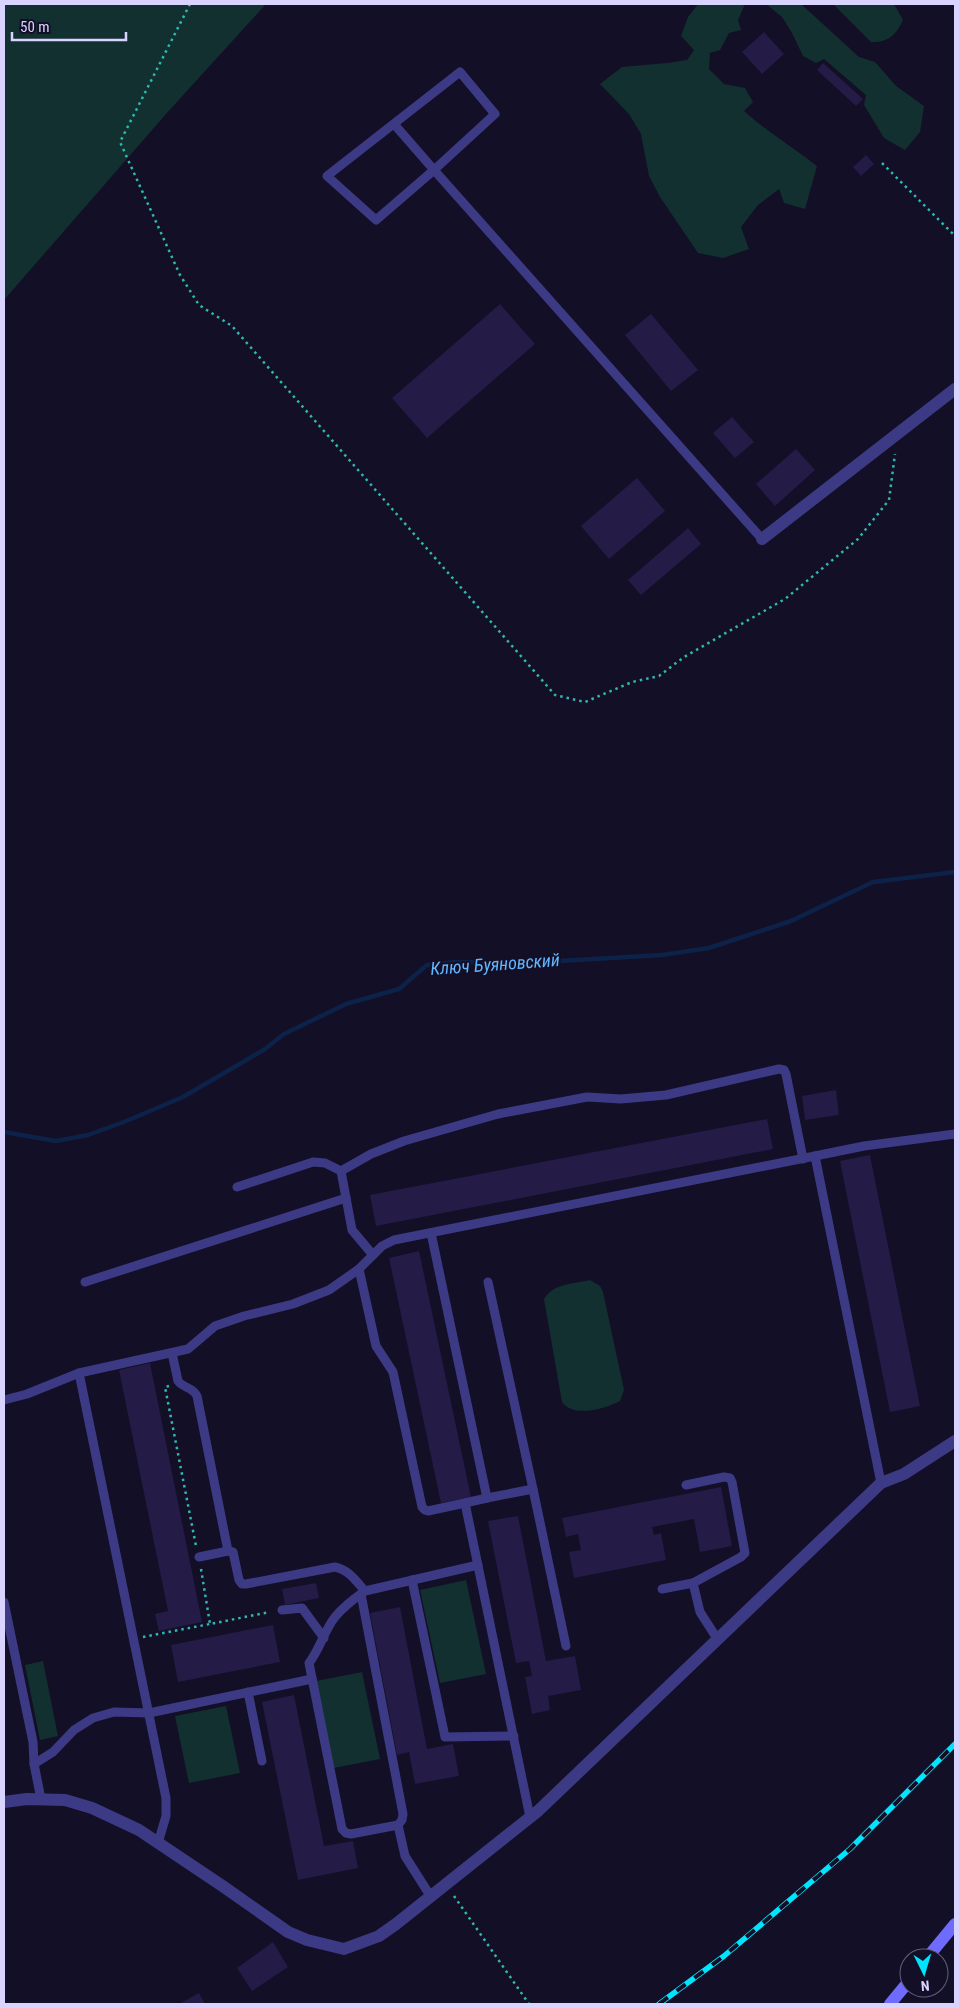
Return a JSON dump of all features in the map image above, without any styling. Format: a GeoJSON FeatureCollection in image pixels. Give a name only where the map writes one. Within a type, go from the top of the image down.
{"type":"FeatureCollection","features":[{"type":"Feature","properties":{"kind":"main road"},"geometry":{"type":"LineString","coordinates":[[936,1948],[955,1924]]}},
{"type":"Feature","properties":{"kind":"main road"},"geometry":{"type":"LineString","coordinates":[[890,2004],[899,1993]]}},
{"type":"Feature","properties":{"kind":"street"},"geometry":{"type":"LineString","coordinates":[[762,539],[955,389]]}},
{"type":"Feature","properties":{"kind":"street"},"geometry":{"type":"LineString","coordinates":[[4,1802],[27,1799],[65,1800],[92,1808],[138,1830],[288,1932],[325,1945],[344,1949],[379,1936],[431,1897],[530,1817],[881,1483],[904,1474],[955,1441]]}},
{"type":"Feature","properties":{"kind":"lane"},"geometry":{"type":"LineString","coordinates":[[460,72],[495,114],[434,170],[376,220],[327,176],[460,72]]}},
{"type":"Feature","properties":{"kind":"lane"},"geometry":{"type":"LineString","coordinates":[[394,124],[762,539]]}},
{"type":"Feature","properties":{"kind":"lane"},"geometry":{"type":"LineString","coordinates":[[341,1171],[371,1154],[404,1141],[498,1114],[587,1096],[621,1099],[666,1095],[779,1069],[784,1070],[786,1074],[803,1159]]}},
{"type":"Feature","properties":{"kind":"lane"},"geometry":{"type":"LineString","coordinates":[[4,1400],[27,1394],[79,1373],[172,1353],[192,1346],[215,1326],[244,1316],[293,1304],[329,1290],[359,1269],[387,1242],[871,1145],[955,1134]]}},
{"type":"Feature","properties":{"kind":"lane"},"geometry":{"type":"LineString","coordinates":[[815,1156],[881,1483]]}},
{"type":"Feature","properties":{"kind":"lane"},"geometry":{"type":"LineString","coordinates":[[237,1187],[313,1162],[326,1163],[341,1171]]}},
{"type":"Feature","properties":{"kind":"lane"},"geometry":{"type":"LineString","coordinates":[[341,1171],[352,1230],[372,1255]]}},
{"type":"Feature","properties":{"kind":"lane"},"geometry":{"type":"LineString","coordinates":[[85,1282],[346,1198]]}},
{"type":"Feature","properties":{"kind":"lane"},"geometry":{"type":"LineString","coordinates":[[431,1233],[487,1498]]}},
{"type":"Feature","properties":{"kind":"lane"},"geometry":{"type":"LineString","coordinates":[[359,1269],[376,1346],[393,1372],[422,1507],[428,1511],[533,1489]]}},
{"type":"Feature","properties":{"kind":"lane"},"geometry":{"type":"LineString","coordinates":[[488,1282],[566,1646]]}},
{"type":"Feature","properties":{"kind":"lane"},"geometry":{"type":"LineString","coordinates":[[172,1353],[180,1384],[191,1389],[197,1396],[228,1551]]}},
{"type":"Feature","properties":{"kind":"lane"},"geometry":{"type":"LineString","coordinates":[[79,1373],[167,1807],[158,1843]]}},
{"type":"Feature","properties":{"kind":"lane"},"geometry":{"type":"LineString","coordinates":[[662,1589],[693,1583],[741,1557],[745,1548],[730,1478],[724,1477],[686,1485]]}},
{"type":"Feature","properties":{"kind":"lane"},"geometry":{"type":"LineString","coordinates":[[465,1503],[530,1817]]}},
{"type":"Feature","properties":{"kind":"lane"},"geometry":{"type":"LineString","coordinates":[[199,1557],[228,1551],[233,1552],[239,1580],[242,1584],[335,1567],[346,1570],[363,1592],[403,1814],[402,1820],[398,1825],[351,1834],[346,1833],[342,1829],[309,1663],[334,1618],[363,1592],[478,1565]]}},
{"type":"Feature","properties":{"kind":"lane"},"geometry":{"type":"LineString","coordinates":[[412,1580],[445,1737],[514,1736]]}},
{"type":"Feature","properties":{"kind":"lane"},"geometry":{"type":"LineString","coordinates":[[693,1583],[700,1612],[718,1640]]}},
{"type":"Feature","properties":{"kind":"lane"},"geometry":{"type":"LineString","coordinates":[[4,1602],[33,1742],[34,1764],[41,1799]]}},
{"type":"Feature","properties":{"kind":"lane"},"geometry":{"type":"LineString","coordinates":[[282,1610],[302,1608],[324,1638]]}},
{"type":"Feature","properties":{"kind":"lane"},"geometry":{"type":"LineString","coordinates":[[34,1764],[53,1752],[74,1730],[93,1718],[114,1712],[149,1713],[312,1679]]}},
{"type":"Feature","properties":{"kind":"lane"},"geometry":{"type":"LineString","coordinates":[[248,1692],[262,1761]]}},
{"type":"Feature","properties":{"kind":"lane"},"geometry":{"type":"LineString","coordinates":[[398,1825],[405,1856],[431,1897]]}},
{"type":"Feature","properties":{"kind":"path"},"geometry":{"type":"LineString","coordinates":[[190,4],[120,142],[180,275],[199,305],[232,326],[555,696],[585,702],[632,682],[659,676],[684,656],[785,599],[858,539],[889,500],[897,435]]}},
{"type":"Feature","properties":{"kind":"path"},"geometry":{"type":"LineString","coordinates":[[882,164],[955,236]]}},
{"type":"Feature","properties":{"kind":"path"},"geometry":{"type":"LineString","coordinates":[[180,1384],[165,1387],[199,1557],[210,1624]]}},
{"type":"Feature","properties":{"kind":"path"},"geometry":{"type":"LineString","coordinates":[[134,1639],[282,1610]]}},
{"type":"Feature","properties":{"kind":"path"},"geometry":{"type":"LineString","coordinates":[[446,1884],[529,2004]]}},
{"type":"Feature","properties":{"kind":"green space"},"geometry":{"type":"Polygon","coordinates":[[[4,4],[266,4],[166,114],[4,300],[4,4]]]}},
{"type":"Feature","properties":{"kind":"green space"},"geometry":{"type":"Polygon","coordinates":[[[698,4],[745,4],[738,20],[741,30],[729,33],[720,50],[710,53],[709,69],[724,84],[745,88],[753,102],[744,111],[817,166],[805,209],[784,203],[779,189],[758,205],[741,227],[749,249],[723,258],[698,253],[660,197],[649,176],[641,134],[629,114],[600,84],[622,67],[687,60],[694,50],[681,36],[688,17],[698,4]]]}},
{"type":"Feature","properties":{"kind":"green space"},"geometry":{"type":"Polygon","coordinates":[[[766,4],[801,4],[859,57],[875,62],[896,86],[924,106],[920,132],[905,150],[884,138],[864,105],[866,95],[824,59],[816,63],[803,56],[782,17],[766,4]]]}},
{"type":"Feature","properties":{"kind":"green space"},"geometry":{"type":"Polygon","coordinates":[[[833,4],[894,4],[903,20],[891,37],[882,41],[871,42],[833,4]]]}},
{"type":"Feature","properties":{"kind":"green space"},"geometry":{"type":"Polygon","coordinates":[[[590,1280],[600,1286],[603,1292],[624,1390],[620,1401],[606,1407],[581,1411],[567,1407],[562,1402],[544,1299],[558,1287],[590,1280]]]}},
{"type":"Feature","properties":{"kind":"green space"},"geometry":{"type":"Polygon","coordinates":[[[466,1580],[486,1674],[440,1683],[420,1590],[466,1580]]]}},
{"type":"Feature","properties":{"kind":"green space"},"geometry":{"type":"Polygon","coordinates":[[[43,1661],[58,1736],[40,1740],[25,1665],[43,1661]]]}},
{"type":"Feature","properties":{"kind":"green space"},"geometry":{"type":"Polygon","coordinates":[[[362,1672],[380,1759],[334,1768],[316,1681],[362,1672]]]}},
{"type":"Feature","properties":{"kind":"green space"},"geometry":{"type":"Polygon","coordinates":[[[226,1706],[240,1773],[189,1783],[175,1716],[226,1706]]]}},
{"type":"Feature","properties":{"kind":"building"},"geometry":{"type":"Polygon","coordinates":[[[764,32],[784,54],[762,74],[742,52],[764,32]]]}},
{"type":"Feature","properties":{"kind":"building"},"geometry":{"type":"Polygon","coordinates":[[[823,63],[863,99],[856,106],[817,70],[823,63]]]}},
{"type":"Feature","properties":{"kind":"building"},"geometry":{"type":"Polygon","coordinates":[[[866,155],[874,164],[861,176],[853,167],[866,155]]]}},
{"type":"Feature","properties":{"kind":"building"},"geometry":{"type":"Polygon","coordinates":[[[500,304],[535,344],[427,438],[392,398],[500,304]]]}},
{"type":"Feature","properties":{"kind":"building"},"geometry":{"type":"Polygon","coordinates":[[[651,314],[698,370],[671,391],[625,335],[651,314]]]}},
{"type":"Feature","properties":{"kind":"building"},"geometry":{"type":"Polygon","coordinates":[[[732,417],[754,442],[735,458],[713,433],[732,417]]]}},
{"type":"Feature","properties":{"kind":"building"},"geometry":{"type":"Polygon","coordinates":[[[796,449],[815,470],[775,506],[756,484],[796,449]]]}},
{"type":"Feature","properties":{"kind":"building"},"geometry":{"type":"Polygon","coordinates":[[[637,478],[665,511],[609,559],[581,526],[637,478]]]}},
{"type":"Feature","properties":{"kind":"building"},"geometry":{"type":"Polygon","coordinates":[[[688,528],[701,544],[641,595],[628,580],[688,528]]]}},
{"type":"Feature","properties":{"kind":"building"},"geometry":{"type":"Polygon","coordinates":[[[836,1090],[839,1115],[805,1120],[802,1096],[836,1090]]]}},
{"type":"Feature","properties":{"kind":"building"},"geometry":{"type":"Polygon","coordinates":[[[767,1119],[773,1149],[376,1226],[370,1195],[767,1119]]]}},
{"type":"Feature","properties":{"kind":"building"},"geometry":{"type":"Polygon","coordinates":[[[870,1155],[920,1406],[890,1412],[840,1161],[870,1155]]]}},
{"type":"Feature","properties":{"kind":"building"},"geometry":{"type":"Polygon","coordinates":[[[419,1251],[471,1497],[441,1503],[389,1258],[419,1251]]]}},
{"type":"Feature","properties":{"kind":"building"},"geometry":{"type":"Polygon","coordinates":[[[150,1363],[202,1622],[159,1631],[155,1614],[168,1611],[119,1370],[150,1363]]]}},
{"type":"Feature","properties":{"kind":"building"},"geometry":{"type":"Polygon","coordinates":[[[721,1487],[732,1546],[700,1552],[694,1519],[652,1527],[654,1535],[661,1533],[666,1560],[574,1578],[569,1552],[581,1550],[578,1534],[566,1537],[562,1518],[721,1487]]]}},
{"type":"Feature","properties":{"kind":"building"},"geometry":{"type":"Polygon","coordinates":[[[518,1516],[546,1661],[575,1656],[581,1690],[548,1696],[550,1710],[532,1714],[525,1677],[532,1676],[529,1661],[516,1663],[488,1521],[518,1516]]]}},
{"type":"Feature","properties":{"kind":"building"},"geometry":{"type":"Polygon","coordinates":[[[316,1583],[319,1598],[285,1605],[282,1589],[316,1583]]]}},
{"type":"Feature","properties":{"kind":"building"},"geometry":{"type":"Polygon","coordinates":[[[400,1607],[427,1749],[453,1744],[459,1776],[415,1784],[409,1752],[397,1755],[370,1613],[400,1607]]]}},
{"type":"Feature","properties":{"kind":"building"},"geometry":{"type":"Polygon","coordinates":[[[273,1625],[280,1662],[178,1682],[171,1645],[273,1625]]]}},
{"type":"Feature","properties":{"kind":"building"},"geometry":{"type":"Polygon","coordinates":[[[294,1695],[324,1846],[353,1841],[358,1868],[298,1880],[262,1702],[294,1695]]]}},
{"type":"Feature","properties":{"kind":"building"},"geometry":{"type":"Polygon","coordinates":[[[273,1942],[288,1967],[252,1991],[237,1968],[273,1942]]]}},
{"type":"Feature","properties":{"kind":"building"},"geometry":{"type":"Polygon","coordinates":[[[199,1993],[205,2004],[179,2004],[199,1993]]]}},
{"type":"Feature","properties":{"kind":"waterway","name":"Ключ Буяновский"},"geometry":{"type":"LineString","coordinates":[[4,1132],[56,1141],[88,1135],[124,1122],[183,1097],[265,1049],[284,1034],[346,1004],[399,989],[427,965],[456,962],[525,963],[662,955],[709,948],[791,921],[873,882],[955,872]]}},
{"type":"Feature","properties":{"kind":"railway"},"geometry":{"type":"LineString","coordinates":[[659,2004],[724,1956],[850,1849],[955,1744]]}}]}
